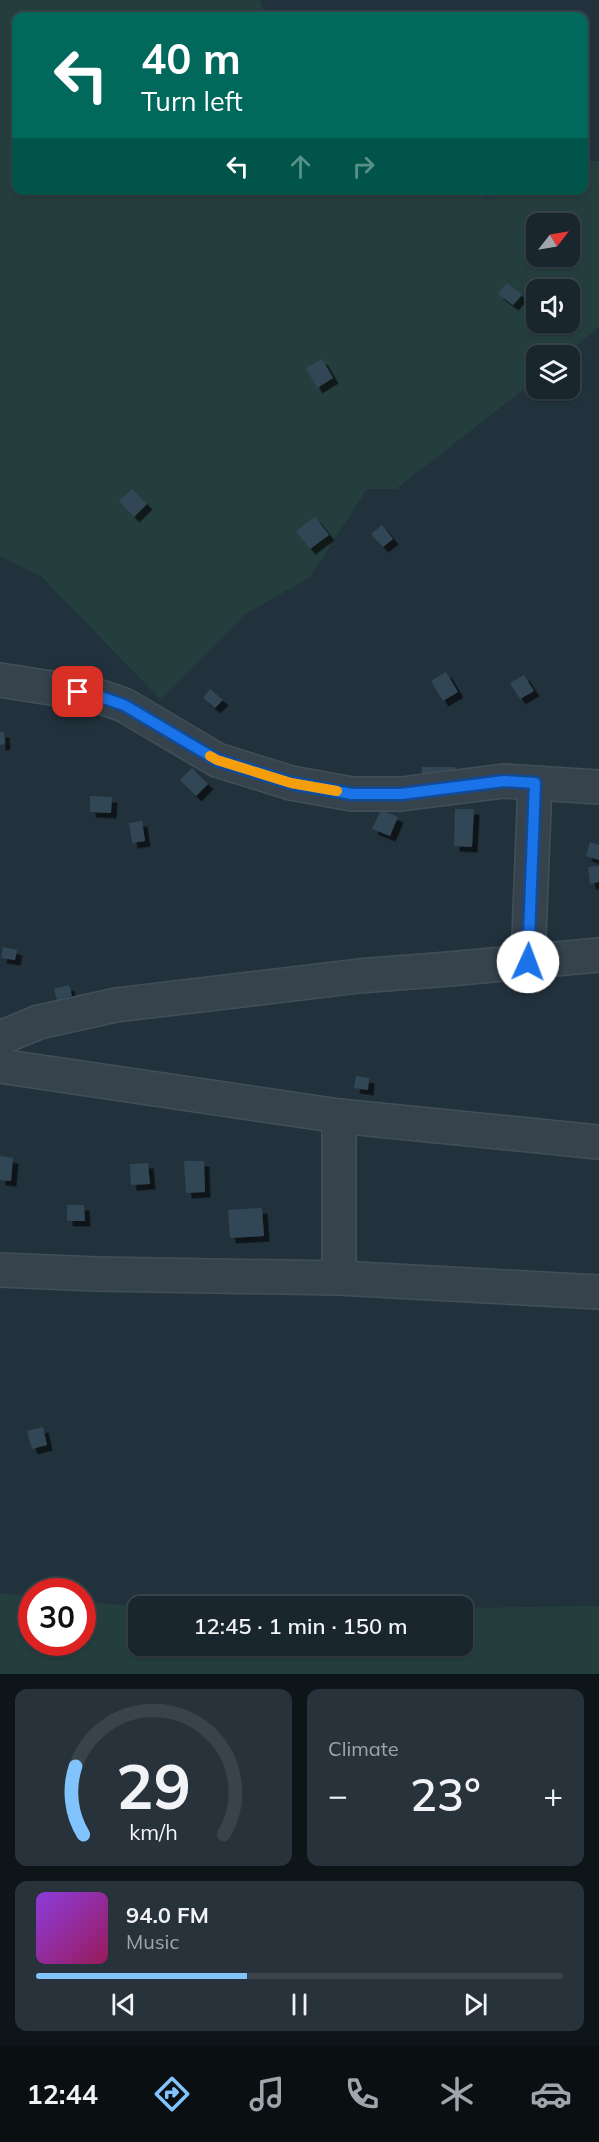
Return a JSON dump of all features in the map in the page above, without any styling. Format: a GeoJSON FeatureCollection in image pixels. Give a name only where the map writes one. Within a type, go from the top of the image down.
{"type":"FeatureCollection","features":[{"type":"Feature","properties":{"kind":"street"},"geometry":{"type":"LineString","coordinates":[[0,680],[95,695],[124,705],[217,760],[291,783],[352,794],[391,794],[504,781],[599,787]]}},
{"type":"Feature","properties":{"kind":"street"},"geometry":{"type":"LineString","coordinates":[[528,962],[535,783]]}},
{"type":"Feature","properties":{"kind":"street"},"geometry":{"type":"LineString","coordinates":[[0,1038],[39,1022],[116,1005],[359,976],[599,955]]}},
{"type":"Feature","properties":{"kind":"street"},"geometry":{"type":"LineString","coordinates":[[0,1066],[339,1116],[599,1142]]}},
{"type":"Feature","properties":{"kind":"street"},"geometry":{"type":"LineString","coordinates":[[339,1116],[339,1278]]}},
{"type":"Feature","properties":{"kind":"street"},"geometry":{"type":"LineString","coordinates":[[0,1270],[339,1278],[599,1292]]}},
{"type":"Feature","properties":{"kind":"green space"},"geometry":{"type":"Polygon","coordinates":[[[0,0],[260,0],[264,12],[12,12],[12,195],[482,195],[487,199],[492,195],[588,195],[588,161],[599,161],[599,327],[577,345],[526,345],[526,388],[396,489],[367,489],[310,577],[245,614],[160,699],[41,576],[0,556],[0,0]]]}},
{"type":"Feature","properties":{"kind":"green space"},"geometry":{"type":"Polygon","coordinates":[[[0,1593],[18,1595],[18,1656],[96,1656],[96,1602],[128,1606],[128,1656],[473,1656],[473,1608],[599,1606],[599,1674],[0,1674],[0,1593]]]}},
{"type":"Feature","properties":{"kind":"building"},"geometry":{"type":"Polygon","coordinates":[[[507,283],[522,295],[513,305],[498,294],[507,283]]]}},
{"type":"Feature","properties":{"kind":"building"},"geometry":{"type":"Polygon","coordinates":[[[322,359],[333,378],[317,388],[306,368],[322,359]]]}},
{"type":"Feature","properties":{"kind":"building"},"geometry":{"type":"Polygon","coordinates":[[[132,489],[147,504],[134,517],[119,501],[132,489]]]}},
{"type":"Feature","properties":{"kind":"building"},"geometry":{"type":"Polygon","coordinates":[[[315,517],[329,535],[310,549],[296,531],[315,517]]]}},
{"type":"Feature","properties":{"kind":"building"},"geometry":{"type":"Polygon","coordinates":[[[382,525],[393,539],[383,547],[371,534],[382,525]]]}},
{"type":"Feature","properties":{"kind":"building"},"geometry":{"type":"Polygon","coordinates":[[[446,672],[458,692],[443,701],[431,681],[446,672]]]}},
{"type":"Feature","properties":{"kind":"building"},"geometry":{"type":"Polygon","coordinates":[[[524,675],[534,691],[520,699],[510,683],[524,675]]]}},
{"type":"Feature","properties":{"kind":"building"},"geometry":{"type":"Polygon","coordinates":[[[210,689],[223,700],[215,708],[203,698],[210,689]]]}},
{"type":"Feature","properties":{"kind":"building"},"geometry":{"type":"Polygon","coordinates":[[[0,732],[4,732],[5,744],[0,745],[0,732]]]}},
{"type":"Feature","properties":{"kind":"building"},"geometry":{"type":"Polygon","coordinates":[[[422,767],[455,767],[456,783],[421,783],[422,767]]]}},
{"type":"Feature","properties":{"kind":"building"},"geometry":{"type":"Polygon","coordinates":[[[192,768],[208,784],[196,796],[180,780],[192,768]]]}},
{"type":"Feature","properties":{"kind":"building"},"geometry":{"type":"Polygon","coordinates":[[[90,796],[112,797],[111,813],[90,812],[90,796]]]}},
{"type":"Feature","properties":{"kind":"building"},"geometry":{"type":"Polygon","coordinates":[[[455,809],[474,809],[472,847],[454,846],[455,809]]]}},
{"type":"Feature","properties":{"kind":"building"},"geometry":{"type":"Polygon","coordinates":[[[381,810],[398,817],[390,836],[372,829],[381,810]]]}},
{"type":"Feature","properties":{"kind":"building"},"geometry":{"type":"Polygon","coordinates":[[[142,821],[145,841],[132,843],[129,823],[142,821]]]}},
{"type":"Feature","properties":{"kind":"building"},"geometry":{"type":"Polygon","coordinates":[[[590,842],[599,845],[599,860],[586,856],[590,842]]]}},
{"type":"Feature","properties":{"kind":"building"},"geometry":{"type":"Polygon","coordinates":[[[599,866],[599,882],[590,884],[588,867],[599,866]]]}},
{"type":"Feature","properties":{"kind":"building"},"geometry":{"type":"Polygon","coordinates":[[[3,947],[17,950],[15,960],[1,958],[3,947]]]}},
{"type":"Feature","properties":{"kind":"building"},"geometry":{"type":"Polygon","coordinates":[[[69,985],[72,996],[57,1000],[54,989],[69,985]]]}},
{"type":"Feature","properties":{"kind":"building"},"geometry":{"type":"Polygon","coordinates":[[[356,1076],[369,1078],[368,1090],[354,1088],[356,1076]]]}},
{"type":"Feature","properties":{"kind":"building"},"geometry":{"type":"Polygon","coordinates":[[[0,1156],[13,1158],[11,1181],[0,1180],[0,1156]]]}},
{"type":"Feature","properties":{"kind":"building"},"geometry":{"type":"Polygon","coordinates":[[[184,1161],[204,1161],[205,1192],[186,1193],[184,1161]]]}},
{"type":"Feature","properties":{"kind":"building"},"geometry":{"type":"Polygon","coordinates":[[[148,1163],[150,1184],[131,1185],[130,1164],[148,1163]]]}},
{"type":"Feature","properties":{"kind":"building"},"geometry":{"type":"Polygon","coordinates":[[[67,1205],[84,1205],[85,1221],[67,1221],[67,1205]]]}},
{"type":"Feature","properties":{"kind":"building"},"geometry":{"type":"Polygon","coordinates":[[[262,1208],[264,1236],[230,1238],[228,1210],[262,1208]]]}},
{"type":"Feature","properties":{"kind":"building"},"geometry":{"type":"Polygon","coordinates":[[[43,1427],[47,1445],[32,1449],[27,1431],[43,1427]]]}},
{"type":"Feature","properties":{"kind":"slow traffic"},"geometry":{"type":"LineString","coordinates":[[210,756],[291,783],[337,791]]}},
{"type":"Feature","properties":{"kind":"route"},"geometry":{"type":"LineString","coordinates":[[78,692],[124,705],[217,760],[291,783],[352,794],[401,794],[504,781],[535,783],[528,962]]}}]}
